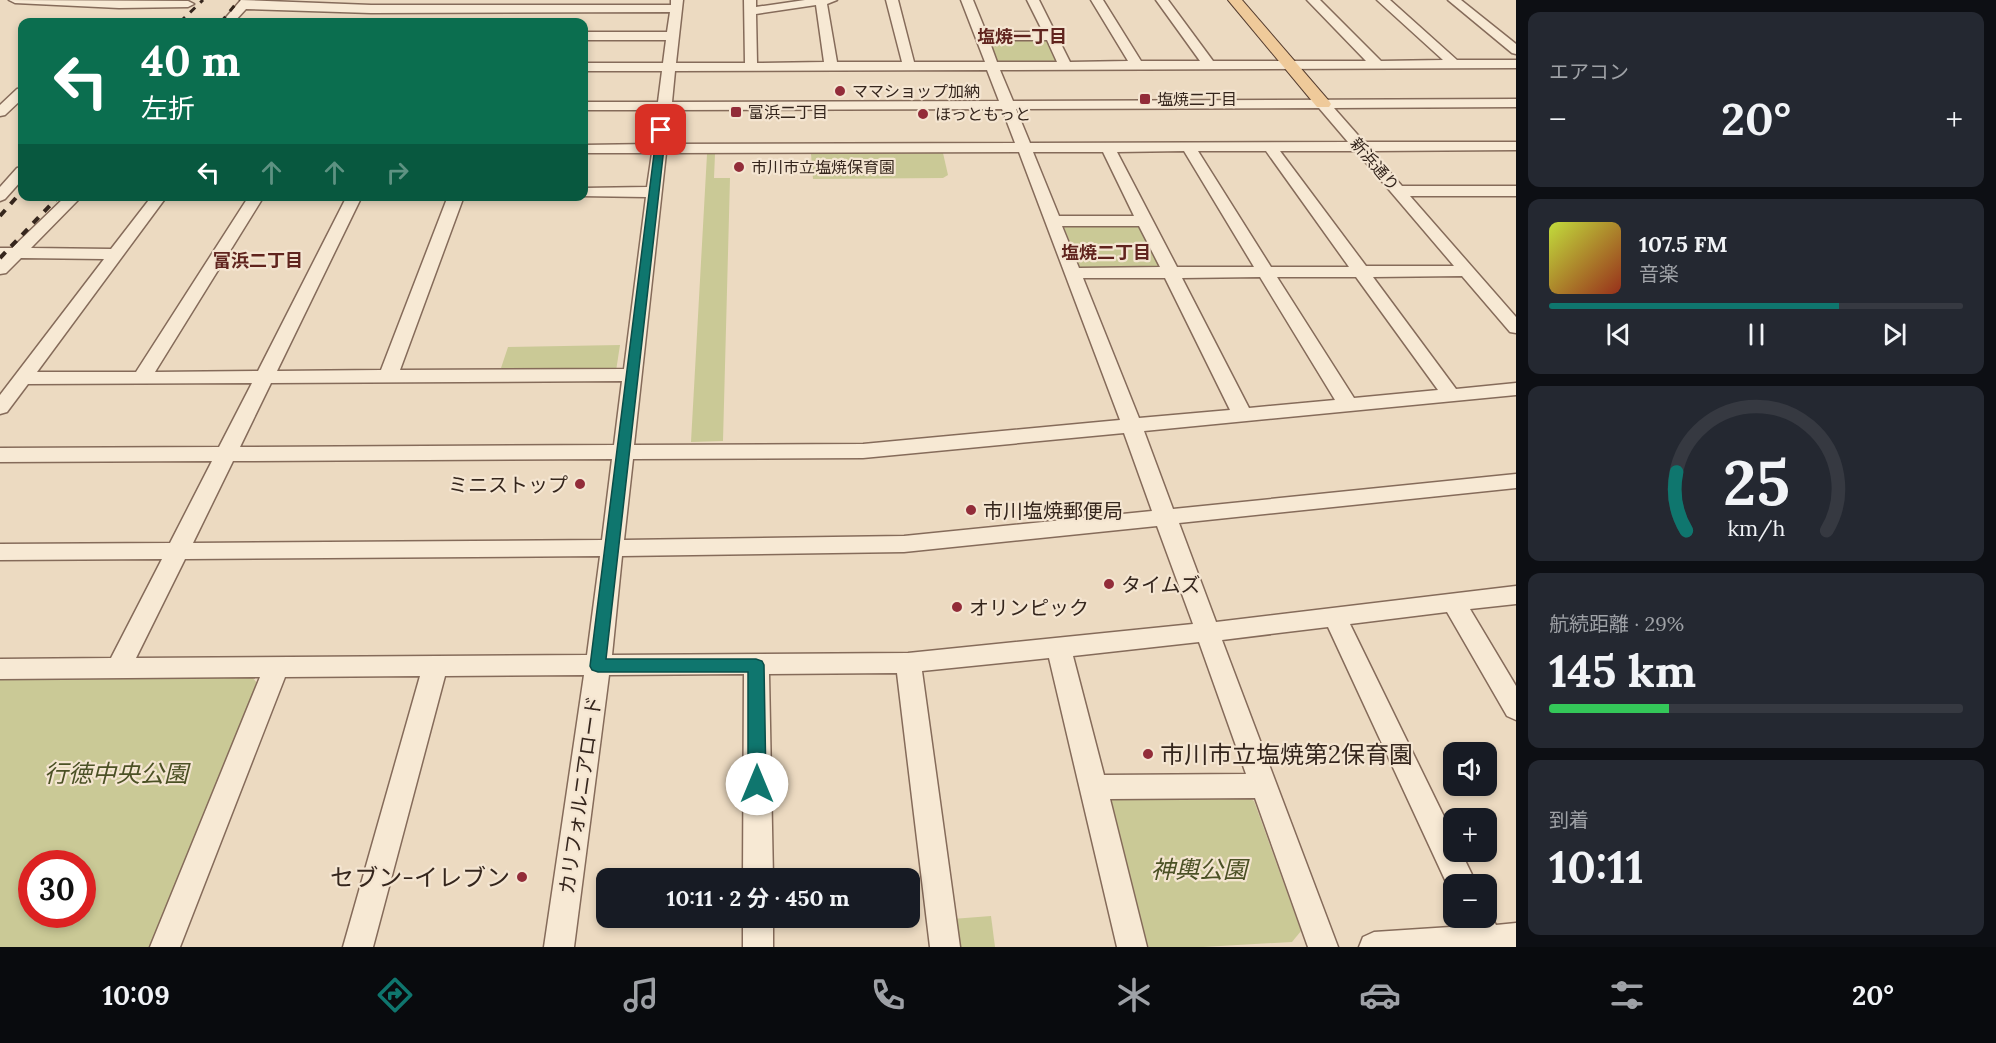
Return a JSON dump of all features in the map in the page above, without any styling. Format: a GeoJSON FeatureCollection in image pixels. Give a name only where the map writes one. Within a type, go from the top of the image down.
{"type":"FeatureCollection","features":[{"type":"Feature","properties":{"kind":"main road","name":"新浜通り"},"geometry":{"type":"LineString","coordinates":[[1235,0],[1323,104]]}},
{"type":"Feature","properties":{"kind":"street"},"geometry":{"type":"LineString","coordinates":[[15,0],[119,5],[191,2]]}},
{"type":"Feature","properties":{"kind":"street"},"geometry":{"type":"LineString","coordinates":[[751,66],[750,5],[824,0],[831,66]]}},
{"type":"Feature","properties":{"kind":"street"},"geometry":{"type":"LineString","coordinates":[[892,0],[909,66]]}},
{"type":"Feature","properties":{"kind":"street"},"geometry":{"type":"LineString","coordinates":[[967,0],[1167,519],[1323,947]]}},
{"type":"Feature","properties":{"kind":"street"},"geometry":{"type":"LineString","coordinates":[[1033,0],[1066,66]]}},
{"type":"Feature","properties":{"kind":"street"},"geometry":{"type":"LineString","coordinates":[[1097,0],[1137,65]]}},
{"type":"Feature","properties":{"kind":"street"},"geometry":{"type":"LineString","coordinates":[[1162,0],[1209,65]]}},
{"type":"Feature","properties":{"kind":"street"},"geometry":{"type":"LineString","coordinates":[[1312,0],[1377,64]]}},
{"type":"Feature","properties":{"kind":"street"},"geometry":{"type":"LineString","coordinates":[[1383,0],[1454,64]]}},
{"type":"Feature","properties":{"kind":"street"},"geometry":{"type":"LineString","coordinates":[[1454,0],[1516,50]]}},
{"type":"Feature","properties":{"kind":"street"},"geometry":{"type":"LineString","coordinates":[[175,15],[191,2]]}},
{"type":"Feature","properties":{"kind":"street"},"geometry":{"type":"LineString","coordinates":[[231,18],[244,2],[676,4]]}},
{"type":"Feature","properties":{"kind":"street"},"geometry":{"type":"LineString","coordinates":[[446,18],[453,4]]}},
{"type":"Feature","properties":{"kind":"street","name":"カリフォルニアロード"},"geometry":{"type":"LineString","coordinates":[[559,947],[598,666],[676,4]]}},
{"type":"Feature","properties":{"kind":"street"},"geometry":{"type":"LineString","coordinates":[[107,16],[119,5]]}},
{"type":"Feature","properties":{"kind":"street"},"geometry":{"type":"LineString","coordinates":[[588,36],[673,36]]}},
{"type":"Feature","properties":{"kind":"street"},"geometry":{"type":"LineString","coordinates":[[981,36],[1051,36]]}},
{"type":"Feature","properties":{"kind":"street"},"geometry":{"type":"LineString","coordinates":[[588,67],[1516,64]]}},
{"type":"Feature","properties":{"kind":"street"},"geometry":{"type":"LineString","coordinates":[[2,109],[18,95]]}},
{"type":"Feature","properties":{"kind":"street"},"geometry":{"type":"LineString","coordinates":[[588,106],[1516,103]]}},
{"type":"Feature","properties":{"kind":"street","name":"新浜通り"},"geometry":{"type":"LineString","coordinates":[[1323,104],[1516,328]]}},
{"type":"Feature","properties":{"kind":"street"},"geometry":{"type":"LineString","coordinates":[[2,109],[18,108]]}},
{"type":"Feature","properties":{"kind":"street"},"geometry":{"type":"LineString","coordinates":[[588,149],[1516,146]]}},
{"type":"Feature","properties":{"kind":"street"},"geometry":{"type":"LineString","coordinates":[[1189,147],[1348,405]]}},
{"type":"Feature","properties":{"kind":"street"},"geometry":{"type":"LineString","coordinates":[[1270,147],[1451,395]]}},
{"type":"Feature","properties":{"kind":"street"},"geometry":{"type":"LineString","coordinates":[[1108,148],[1242,414]]}},
{"type":"Feature","properties":{"kind":"street"},"geometry":{"type":"LineString","coordinates":[[0,196],[18,176]]}},
{"type":"Feature","properties":{"kind":"street"},"geometry":{"type":"LineString","coordinates":[[1399,191],[1513,194]]}},
{"type":"Feature","properties":{"kind":"street"},"geometry":{"type":"LineString","coordinates":[[588,193],[654,192]]}},
{"type":"Feature","properties":{"kind":"street"},"geometry":{"type":"LineString","coordinates":[[0,269],[7,253],[69,201]]}},
{"type":"Feature","properties":{"kind":"street"},"geometry":{"type":"LineString","coordinates":[[0,408],[156,201]]}},
{"type":"Feature","properties":{"kind":"street"},"geometry":{"type":"LineString","coordinates":[[142,378],[254,201]]}},
{"type":"Feature","properties":{"kind":"street"},"geometry":{"type":"LineString","coordinates":[[119,668],[352,201]]}},
{"type":"Feature","properties":{"kind":"street"},"geometry":{"type":"LineString","coordinates":[[388,377],[454,201]]}},
{"type":"Feature","properties":{"kind":"street"},"geometry":{"type":"LineString","coordinates":[[1052,221],[1145,221]]}},
{"type":"Feature","properties":{"kind":"street"},"geometry":{"type":"LineString","coordinates":[[7,253],[116,254]]}},
{"type":"Feature","properties":{"kind":"street"},"geometry":{"type":"LineString","coordinates":[[1073,273],[1468,271]]}},
{"type":"Feature","properties":{"kind":"street"},"geometry":{"type":"LineString","coordinates":[[22,378],[631,375]]}},
{"type":"Feature","properties":{"kind":"street"},"geometry":{"type":"LineString","coordinates":[[0,455],[863,451],[1516,388]]}},
{"type":"Feature","properties":{"kind":"street"},"geometry":{"type":"LineString","coordinates":[[0,552],[904,544],[1167,519],[1516,481]]}},
{"type":"Feature","properties":{"kind":"street"},"geometry":{"type":"LineString","coordinates":[[0,669],[908,663],[1209,632],[1516,596]]}},
{"type":"Feature","properties":{"kind":"street"},"geometry":{"type":"LineString","coordinates":[[1454,603],[1516,710]]}},
{"type":"Feature","properties":{"kind":"street"},"geometry":{"type":"LineString","coordinates":[[1335,617],[1457,874]]}},
{"type":"Feature","properties":{"kind":"street"},"geometry":{"type":"LineString","coordinates":[[1059,648],[1132,947]]}},
{"type":"Feature","properties":{"kind":"street"},"geometry":{"type":"LineString","coordinates":[[908,663],[945,947]]}},
{"type":"Feature","properties":{"kind":"street"},"geometry":{"type":"LineString","coordinates":[[756,665],[758,868]]}},
{"type":"Feature","properties":{"kind":"street"},"geometry":{"type":"LineString","coordinates":[[358,947],[435,667]]}},
{"type":"Feature","properties":{"kind":"street"},"geometry":{"type":"LineString","coordinates":[[165,947],[276,668]]}},
{"type":"Feature","properties":{"kind":"street"},"geometry":{"type":"LineString","coordinates":[[1093,786],[1264,786]]}},
{"type":"Feature","properties":{"kind":"street"},"geometry":{"type":"LineString","coordinates":[[758,928],[758,947]]}},
{"type":"Feature","properties":{"kind":"street"},"geometry":{"type":"LineString","coordinates":[[1374,947],[1493,936]]}},
{"type":"Feature","properties":{"kind":"green space"},"geometry":{"type":"Polygon","coordinates":[[[986,38],[1048,38],[1059,62],[1056,64],[995,62],[986,38]]]}},
{"type":"Feature","properties":{"kind":"green space"},"geometry":{"type":"Polygon","coordinates":[[[943,153],[948,175],[943,178],[813,179],[811,154],[943,153]]]}},
{"type":"Feature","properties":{"kind":"green space"},"geometry":{"type":"Polygon","coordinates":[[[707,154],[715,154],[714,178],[730,178],[723,441],[691,442],[707,154]]]}},
{"type":"Feature","properties":{"kind":"green space"},"geometry":{"type":"Polygon","coordinates":[[[1063,225],[1141,225],[1160,266],[1157,269],[1086,269],[1080,267],[1063,225]]]}},
{"type":"Feature","properties":{"kind":"green space"},"geometry":{"type":"Polygon","coordinates":[[[620,345],[616,371],[504,371],[501,368],[508,347],[620,345]]]}},
{"type":"Feature","properties":{"kind":"green space","name":"行徳中央公園"},"geometry":{"type":"Polygon","coordinates":[[[0,676],[251,676],[258,684],[150,947],[0,947],[0,676]]]}},
{"type":"Feature","properties":{"kind":"green space","name":"神輿公園"},"geometry":{"type":"Polygon","coordinates":[[[1111,794],[1242,794],[1254,801],[1301,931],[1292,942],[1203,947],[1149,947],[1140,941],[1106,800],[1111,794]]]}},
{"type":"Feature","properties":{"kind":"green space"},"geometry":{"type":"Polygon","coordinates":[[[991,916],[995,947],[953,947],[952,919],[991,916]]]}},
{"type":"Feature","properties":{"kind":"railway"},"geometry":{"type":"LineString","coordinates":[[184,18],[203,0]]}},
{"type":"Feature","properties":{"kind":"railway"},"geometry":{"type":"LineString","coordinates":[[224,18],[239,0]]}},
{"type":"Feature","properties":{"kind":"railway"},"geometry":{"type":"LineString","coordinates":[[0,216],[18,196]]}},
{"type":"Feature","properties":{"kind":"railway"},"geometry":{"type":"LineString","coordinates":[[0,258],[54,201]]}},
{"type":"Feature","properties":{"kind":"place","name":"ママショップ加納"},"geometry":{"type":"Point","coordinates":[840,91]}},
{"type":"Feature","properties":{"kind":"place","name":"塩焼二丁目"},"geometry":{"type":"Point","coordinates":[1145,99]}},
{"type":"Feature","properties":{"kind":"place","name":"富浜二丁目"},"geometry":{"type":"Point","coordinates":[736,112]}},
{"type":"Feature","properties":{"kind":"place","name":"ほっともっと"},"geometry":{"type":"Point","coordinates":[923,114]}},
{"type":"Feature","properties":{"kind":"place","name":"市川市立塩焼保育園"},"geometry":{"type":"Point","coordinates":[739,167]}},
{"type":"Feature","properties":{"kind":"place","name":"ミニストップ"},"geometry":{"type":"Point","coordinates":[580,484]}},
{"type":"Feature","properties":{"kind":"place","name":"市川塩焼郵便局"},"geometry":{"type":"Point","coordinates":[971,510]}},
{"type":"Feature","properties":{"kind":"place","name":"タイムズ"},"geometry":{"type":"Point","coordinates":[1109,584]}},
{"type":"Feature","properties":{"kind":"place","name":"オリンピック"},"geometry":{"type":"Point","coordinates":[957,607]}},
{"type":"Feature","properties":{"kind":"place","name":"市川市立塩焼第2保育園"},"geometry":{"type":"Point","coordinates":[1148,754]}},
{"type":"Feature","properties":{"kind":"place","name":"セブン-イレブン"},"geometry":{"type":"Point","coordinates":[522,877]}},
{"type":"Feature","properties":{"kind":"district","name":"塩焼一丁目"},"geometry":{"type":"Point","coordinates":[1022,36]}},
{"type":"Feature","properties":{"kind":"district","name":"塩焼二丁目"},"geometry":{"type":"Point","coordinates":[1106,252]}},
{"type":"Feature","properties":{"kind":"district","name":"富浜二丁目"},"geometry":{"type":"Point","coordinates":[258,260]}},
{"type":"Feature","properties":{"kind":"route"},"geometry":{"type":"LineString","coordinates":[[661,130],[598,666],[756,665],[757,784]]}}]}
